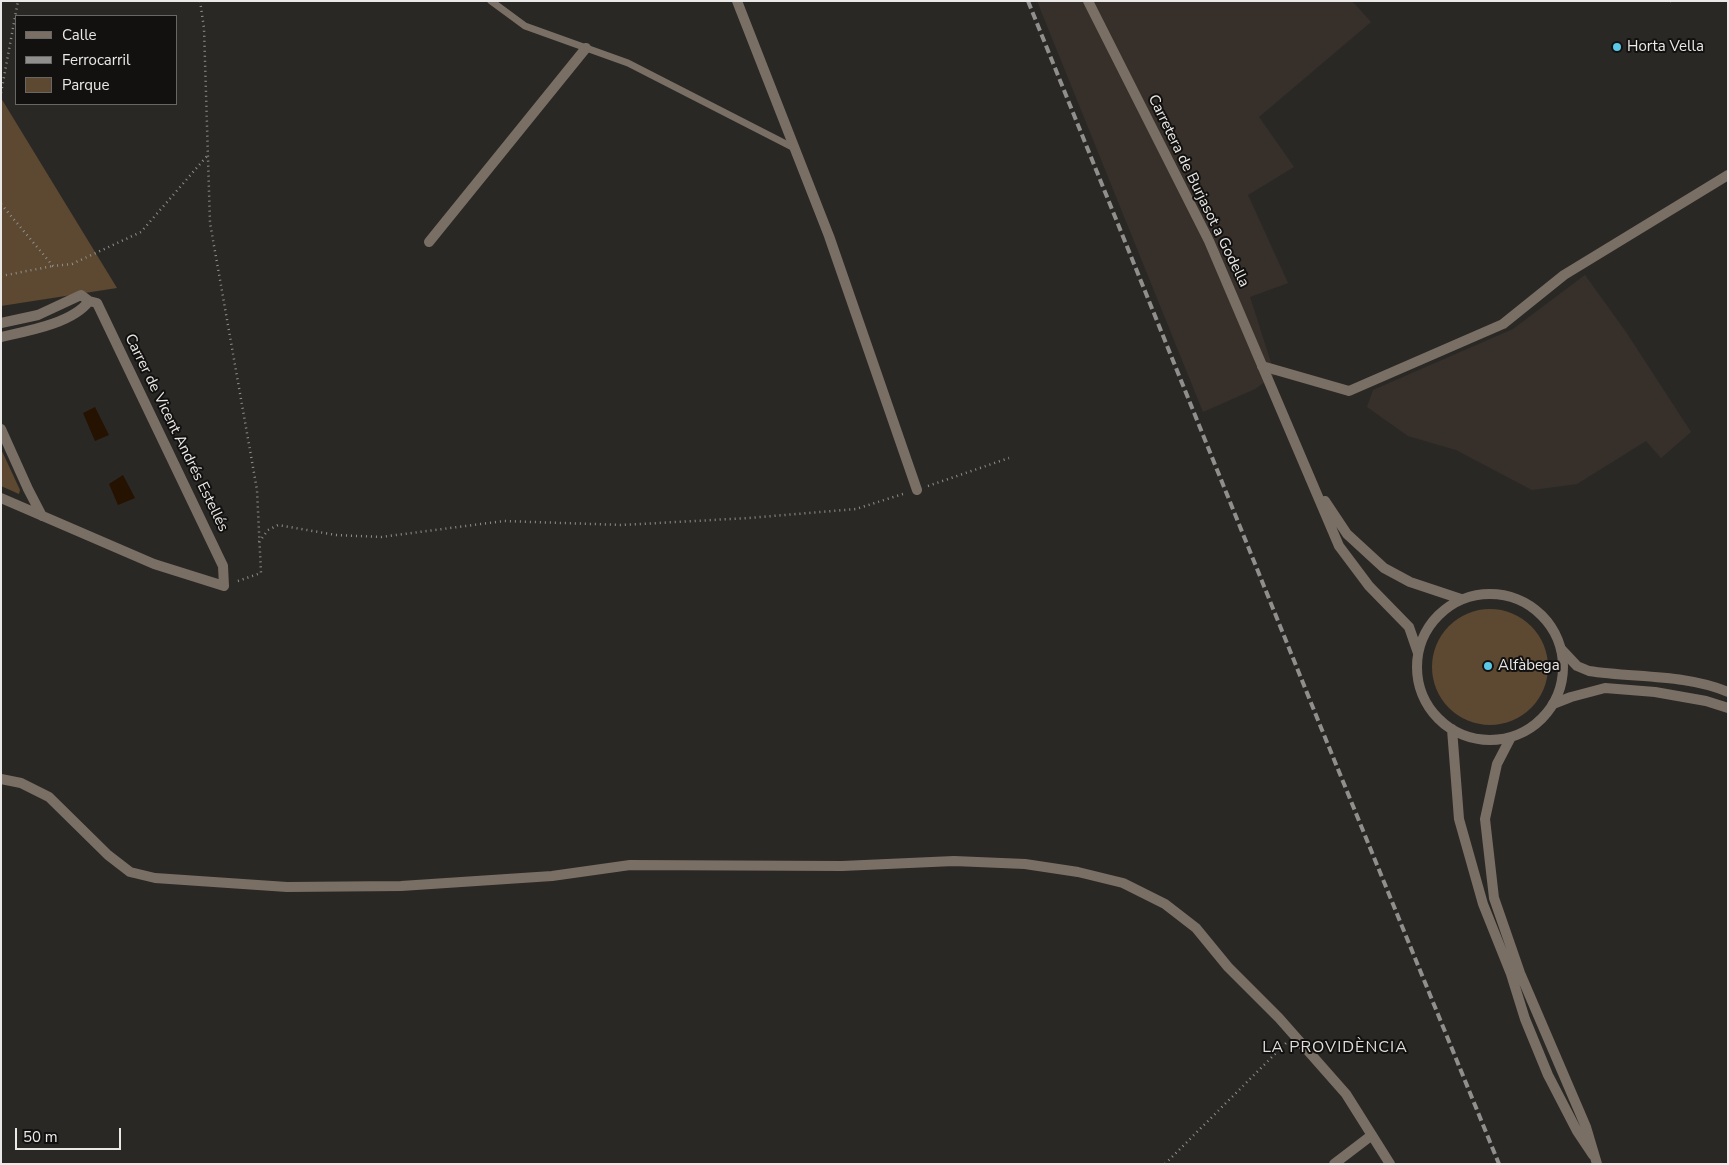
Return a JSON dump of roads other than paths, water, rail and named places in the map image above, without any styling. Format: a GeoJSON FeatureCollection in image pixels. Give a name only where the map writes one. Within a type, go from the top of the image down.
{"type":"FeatureCollection","features":[{"type":"Feature","properties":{"kind":"street"},"geometry":{"type":"LineString","coordinates":[[737,1],[829,236],[917,490]]}},
{"type":"Feature","properties":{"kind":"street","name":"Carretera de Burjasot a Godella"},"geometry":{"type":"LineString","coordinates":[[1088,1],[1209,241],[1310,480]]}},
{"type":"Feature","properties":{"kind":"street"},"geometry":{"type":"LineString","coordinates":[[429,242],[586,48]]}},
{"type":"Feature","properties":{"kind":"street"},"geometry":{"type":"LineString","coordinates":[[1262,366],[1349,391],[1503,324],[1564,276],[1728,175]]}},
{"type":"Feature","properties":{"kind":"street"},"geometry":{"type":"LineString","coordinates":[[1,323],[38,315],[81,295],[89,301],[84,308],[65,320],[1,337]]}},
{"type":"Feature","properties":{"kind":"street","name":"Carrer de Vicent Andrés Estellés"},"geometry":{"type":"LineString","coordinates":[[42,516],[154,564],[224,586],[223,566],[215,549],[97,303],[89,301]]}},
{"type":"Feature","properties":{"kind":"street"},"geometry":{"type":"LineString","coordinates":[[1,430],[42,516]]}},
{"type":"Feature","properties":{"kind":"street"},"geometry":{"type":"LineString","coordinates":[[1310,480],[1347,534],[1384,568],[1410,582],[1460,599]]}},
{"type":"Feature","properties":{"kind":"street"},"geometry":{"type":"LineString","coordinates":[[1310,480],[1340,546],[1369,586],[1409,626],[1418,653]]}},
{"type":"Feature","properties":{"kind":"street"},"geometry":{"type":"LineString","coordinates":[[1,498],[42,516]]}},
{"type":"Feature","properties":{"kind":"street"},"geometry":{"type":"LineString","coordinates":[[1496,593],[1514,597],[1530,605],[1544,617],[1554,632],[1561,649],[1562,677],[1559,691],[1553,704],[1535,724],[1511,737],[1496,740],[1481,739],[1466,736],[1452,729],[1430,709],[1418,682],[1416,668],[1418,653],[1423,636],[1432,620],[1445,608],[1460,599],[1478,594],[1496,593]]}},
{"type":"Feature","properties":{"kind":"street"},"geometry":{"type":"LineString","coordinates":[[1561,649],[1576,666],[1589,671],[1683,680],[1715,686],[1728,692]]}},
{"type":"Feature","properties":{"kind":"street"},"geometry":{"type":"LineString","coordinates":[[1553,704],[1605,688],[1655,692],[1706,700],[1728,708]]}},
{"type":"Feature","properties":{"kind":"street"},"geometry":{"type":"LineString","coordinates":[[1452,729],[1459,819],[1483,904],[1511,974],[1525,1019],[1548,1075],[1577,1131],[1595,1159]]}},
{"type":"Feature","properties":{"kind":"street"},"geometry":{"type":"LineString","coordinates":[[1511,737],[1496,764],[1485,819],[1494,898],[1520,973],[1586,1127],[1595,1159]]}},
{"type":"Feature","properties":{"kind":"street"},"geometry":{"type":"LineString","coordinates":[[1,778],[21,783],[49,797],[108,854],[130,872],[155,878],[287,887],[401,886],[552,876],[630,866],[842,866],[954,861],[1025,864],[1078,872],[1123,883],[1165,904],[1196,928],[1228,967],[1294,1034],[1346,1094],[1390,1164]]}},
{"type":"Feature","properties":{"kind":"street"},"geometry":{"type":"LineString","coordinates":[[1334,1164],[1372,1135]]}},
{"type":"Feature","properties":{"kind":"lane"},"geometry":{"type":"LineString","coordinates":[[491,1],[526,26],[628,63],[794,148]]}},
{"type":"Feature","properties":{"kind":"railway"},"geometry":{"type":"LineString","coordinates":[[1028,1],[1499,1164]]}},
{"type":"Feature","properties":{"kind":"place","name":"Horta Vella"},"geometry":{"type":"Point","coordinates":[1617,47]}},
{"type":"Feature","properties":{"kind":"place","name":"Alfàbega"},"geometry":{"type":"Point","coordinates":[1488,666]}},
{"type":"Feature","properties":{"kind":"district","name":"LA PROVIDÈNCIA"},"geometry":{"type":"Point","coordinates":[1335,1048]}}]}
